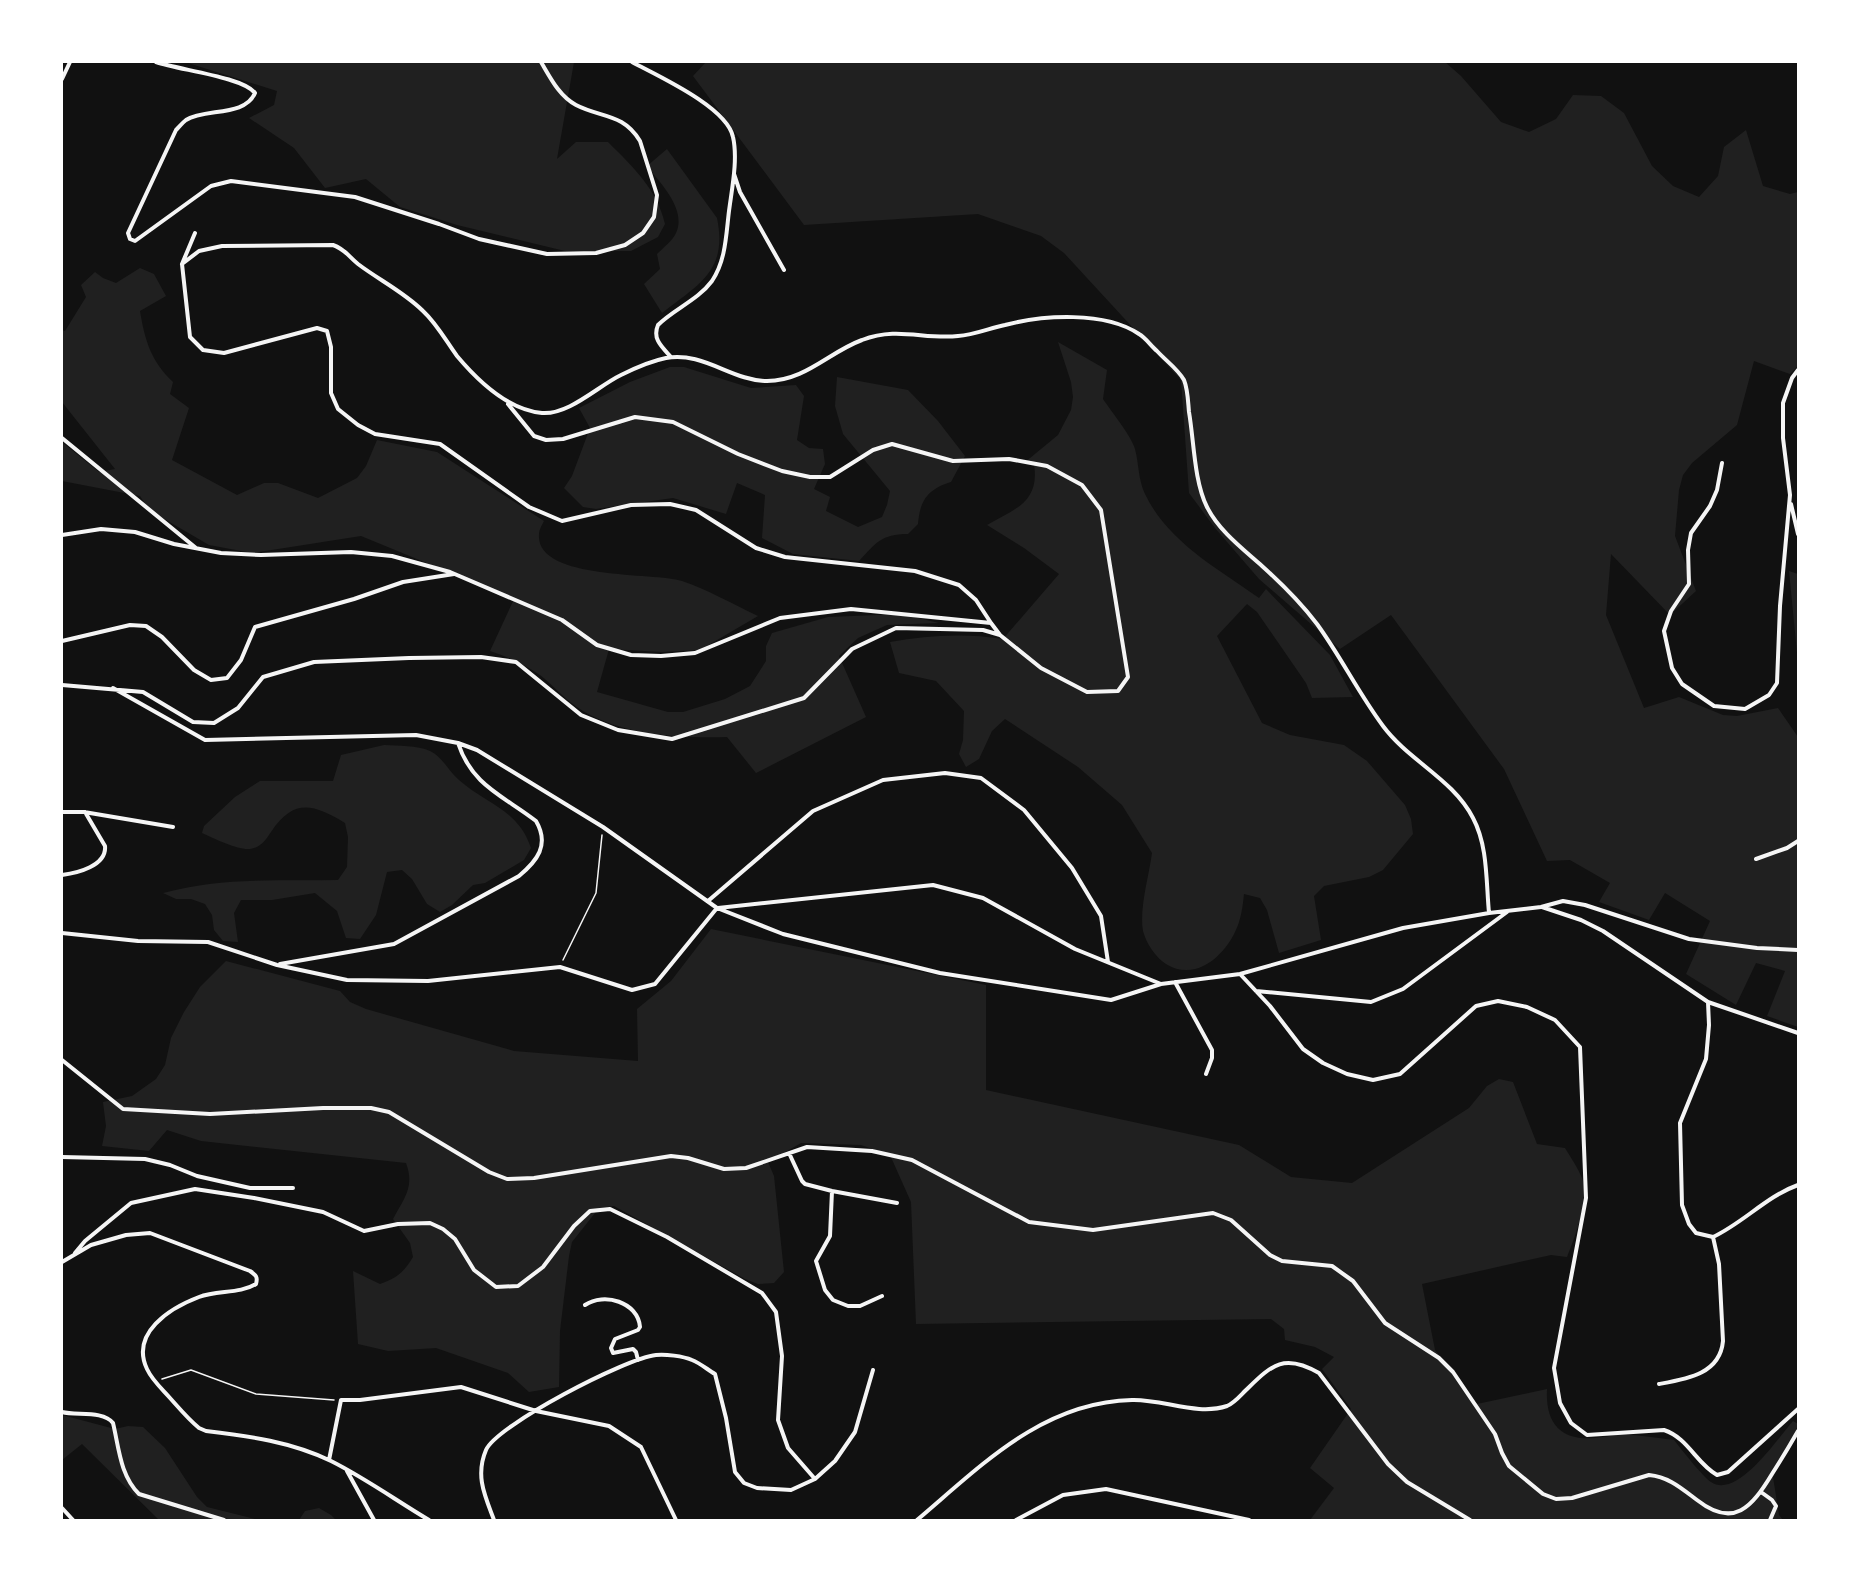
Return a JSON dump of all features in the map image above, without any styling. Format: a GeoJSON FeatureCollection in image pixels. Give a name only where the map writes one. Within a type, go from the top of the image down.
{"type":"FeatureCollection","features":[{"type":"Feature","properties":{"kind":"street"},"geometry":{"type":"LineString","coordinates":[[62,79],[70,62]]}},
{"type":"Feature","properties":{"kind":"street"},"geometry":{"type":"LineString","coordinates":[[156,62],[250,87],[255,93],[252,100],[241,107],[187,120],[176,130],[128,233],[130,239],[135,241],[211,186],[231,181],[355,197],[479,239],[547,254],[596,253],[625,246],[643,233],[654,217],[657,195],[640,141],[635,133],[619,119],[575,105],[555,86],[541,62]]}},
{"type":"Feature","properties":{"kind":"street"},"geometry":{"type":"LineString","coordinates":[[632,62],[688,92],[713,110],[727,124],[733,137],[734,173],[724,253],[711,283],[664,320],[656,330],[657,340],[671,357]]}},
{"type":"Feature","properties":{"kind":"street"},"geometry":{"type":"LineString","coordinates":[[734,173],[740,192],[783,270]]}},
{"type":"Feature","properties":{"kind":"street"},"geometry":{"type":"LineString","coordinates":[[182,264],[199,251],[222,246],[333,245],[344,249],[354,261],[403,293],[426,314],[459,358],[508,404],[534,436],[546,440],[564,439],[635,417],[673,422],[738,454],[782,471],[810,477],[830,477],[873,450],[892,444],[953,461],[1009,459],[1047,466],[1082,485],[1101,510],[1128,677],[1118,691],[1087,692],[1041,668],[1000,635],[976,600],[959,585],[915,571],[785,557],[756,548],[696,510],[670,504],[631,505],[562,520],[529,507],[440,444],[375,434],[358,425],[338,409],[331,393],[332,347],[327,331],[316,328],[224,353],[202,350],[190,337],[182,264],[195,233]]}},
{"type":"Feature","properties":{"kind":"street"},"geometry":{"type":"LineString","coordinates":[[508,404],[543,413],[561,411],[621,374],[671,357],[705,361],[749,378],[766,381],[788,379],[809,371],[861,340],[881,334],[903,332],[950,337],[962,336],[1006,324],[1062,317],[1090,318],[1118,324],[1139,334],[1183,379],[1200,485],[1203,498],[1214,519],[1288,589],[1317,624],[1384,727],[1398,743],[1454,791],[1474,819],[1482,838],[1489,913]]}},
{"type":"Feature","properties":{"kind":"street"},"geometry":{"type":"LineString","coordinates":[[1798,370],[1792,378],[1783,403],[1783,438],[1790,495],[1798,534]]}},
{"type":"Feature","properties":{"kind":"street"},"geometry":{"type":"LineString","coordinates":[[62,438],[197,549]]}},
{"type":"Feature","properties":{"kind":"street"},"geometry":{"type":"LineString","coordinates":[[1722,463],[1717,490],[1710,506],[1691,533],[1688,550],[1689,584],[1671,611],[1664,631],[1672,668],[1682,684],[1714,706],[1745,709],[1769,695],[1777,682],[1780,606],[1790,495]]}},
{"type":"Feature","properties":{"kind":"street"},"geometry":{"type":"LineString","coordinates":[[62,535],[100,529],[135,531],[174,544],[221,553],[261,555],[351,552],[392,556],[455,574],[562,620],[597,645],[631,655],[661,656],[695,652],[780,618],[851,609],[991,623]]}},
{"type":"Feature","properties":{"kind":"street"},"geometry":{"type":"LineString","coordinates":[[62,640],[129,626],[146,626],[162,637],[194,670],[212,680],[227,678],[241,660],[255,627],[354,599],[403,582],[455,574]]}},
{"type":"Feature","properties":{"kind":"street"},"geometry":{"type":"LineString","coordinates":[[62,685],[143,692],[193,722],[214,723],[238,708],[263,677],[314,662],[481,657],[516,662],[581,715],[618,730],[672,739],[804,698],[852,649],[896,628],[983,630],[1000,635]]}},
{"type":"Feature","properties":{"kind":"street"},"geometry":{"type":"LineString","coordinates":[[113,688],[205,740],[416,735],[458,743],[477,750],[603,827],[717,908],[795,937],[940,972],[1060,993],[1111,1000],[1161,984],[1240,974],[1403,928],[1563,902],[1585,904],[1689,939],[1757,948],[1798,950]]}},
{"type":"Feature","properties":{"kind":"street"},"geometry":{"type":"LineString","coordinates":[[277,965],[394,944],[519,876],[532,865],[542,846],[542,831],[531,817],[480,782],[463,760],[458,743]]}},
{"type":"Feature","properties":{"kind":"street"},"geometry":{"type":"LineString","coordinates":[[708,901],[813,811],[883,780],[945,773],[981,778],[1024,810],[1072,868],[1101,916],[1108,962]]}},
{"type":"Feature","properties":{"kind":"street"},"geometry":{"type":"LineString","coordinates":[[62,812],[84,812],[173,827]]}},
{"type":"Feature","properties":{"kind":"street"},"geometry":{"type":"LineString","coordinates":[[62,875],[90,867],[103,858],[106,851],[84,812]]}},
{"type":"Feature","properties":{"kind":"street"},"geometry":{"type":"LineString","coordinates":[[1756,859],[1787,848],[1798,841]]}},
{"type":"Feature","properties":{"kind":"street"},"geometry":{"type":"LineString","coordinates":[[62,933],[138,941],[208,942],[277,965],[347,980],[417,981],[560,966],[632,990],[655,984],[717,908],[933,885],[983,898],[1075,949],[1161,984]]}},
{"type":"Feature","properties":{"kind":"street"},"geometry":{"type":"LineString","coordinates":[[1541,907],[1581,920],[1602,931],[1708,1002],[1798,1033]]}},
{"type":"Feature","properties":{"kind":"street"},"geometry":{"type":"LineString","coordinates":[[1256,991],[1371,1002],[1403,989],[1508,912]]}},
{"type":"Feature","properties":{"kind":"street"},"geometry":{"type":"LineString","coordinates":[[1240,974],[1303,1049],[1347,1074],[1373,1080],[1400,1074],[1476,1006],[1498,1001],[1527,1007],[1555,1020],[1580,1047],[1582,1085],[1586,1198],[1554,1368],[1560,1403],[1571,1423],[1587,1434],[1664,1430],[1684,1441],[1709,1471],[1717,1475],[1728,1472],[1798,1409]]}},
{"type":"Feature","properties":{"kind":"street"},"geometry":{"type":"LineString","coordinates":[[1175,982],[1212,1050],[1212,1059],[1206,1074]]}},
{"type":"Feature","properties":{"kind":"street"},"geometry":{"type":"LineString","coordinates":[[1708,1002],[1709,1025],[1706,1059],[1680,1123],[1682,1205],[1689,1224],[1696,1233],[1713,1237],[1726,1231],[1764,1203],[1798,1185]]}},
{"type":"Feature","properties":{"kind":"street"},"geometry":{"type":"LineString","coordinates":[[62,1060],[123,1109],[210,1114],[323,1108],[370,1108],[389,1112],[489,1172],[507,1179],[534,1178],[670,1156],[688,1158],[724,1169],[746,1168],[807,1147],[872,1152],[912,1160],[1029,1222],[1093,1230],[1213,1213],[1231,1220],[1270,1255],[1282,1261],[1332,1266],[1353,1281],[1385,1323],[1439,1358],[1452,1372],[1495,1434],[1509,1466],[1543,1494],[1556,1499],[1572,1498],[1649,1475],[1661,1476],[1673,1482],[1707,1508],[1720,1513],[1737,1512],[1755,1501],[1798,1431]]}},
{"type":"Feature","properties":{"kind":"street"},"geometry":{"type":"LineString","coordinates":[[789,1153],[802,1181],[832,1191],[897,1203]]}},
{"type":"Feature","properties":{"kind":"street"},"geometry":{"type":"LineString","coordinates":[[63,1158],[145,1159],[170,1165],[197,1176],[250,1188],[292,1188]]}},
{"type":"Feature","properties":{"kind":"street"},"geometry":{"type":"LineString","coordinates":[[75,1253],[85,1241],[131,1203],[195,1189],[322,1212],[364,1231],[398,1224],[430,1223],[443,1229],[455,1239],[474,1270],[496,1287],[518,1286],[543,1267],[574,1226],[590,1211],[610,1209],[667,1238],[762,1293],[776,1312],[782,1356],[778,1420],[788,1448],[816,1479]]}},
{"type":"Feature","properties":{"kind":"street"},"geometry":{"type":"LineString","coordinates":[[832,1191],[830,1236],[816,1261],[825,1290],[833,1300],[849,1306],[860,1306],[882,1296]]}},
{"type":"Feature","properties":{"kind":"street"},"geometry":{"type":"LineString","coordinates":[[62,1262],[91,1245],[126,1235],[150,1233],[256,1275],[256,1284],[249,1289],[213,1293],[197,1298],[160,1318],[151,1327],[144,1343],[143,1357],[147,1370],[199,1428],[267,1440],[329,1460],[429,1521]]}},
{"type":"Feature","properties":{"kind":"street"},"geometry":{"type":"LineString","coordinates":[[1659,1384],[1684,1379],[1709,1368],[1717,1361],[1722,1351],[1719,1264],[1713,1237]]}},
{"type":"Feature","properties":{"kind":"street"},"geometry":{"type":"LineString","coordinates":[[585,1305],[591,1301],[614,1300],[626,1304],[635,1312],[639,1319],[638,1330],[615,1339],[611,1348],[613,1353],[633,1349],[638,1360]]}},
{"type":"Feature","properties":{"kind":"street"},"geometry":{"type":"LineString","coordinates":[[494,1521],[480,1481],[480,1468],[489,1443],[550,1402],[638,1360],[656,1355],[691,1359],[715,1374],[726,1418],[735,1472],[744,1483],[757,1488],[791,1490],[816,1479],[835,1461],[855,1432],[873,1370]]}},
{"type":"Feature","properties":{"kind":"street"},"geometry":{"type":"LineString","coordinates":[[917,1521],[1001,1449],[1035,1427],[1068,1412],[1132,1400],[1208,1409],[1229,1405],[1269,1369],[1286,1362],[1306,1365],[1319,1373],[1388,1464],[1407,1482],[1470,1521]]}},
{"type":"Feature","properties":{"kind":"street"},"geometry":{"type":"LineString","coordinates":[[329,1460],[341,1400],[360,1400],[460,1387],[536,1411],[609,1426],[641,1447],[676,1521]]}},
{"type":"Feature","properties":{"kind":"street"},"geometry":{"type":"LineString","coordinates":[[62,1412],[97,1415],[113,1422],[124,1474],[139,1494],[224,1521]]}},
{"type":"Feature","properties":{"kind":"street"},"geometry":{"type":"LineString","coordinates":[[347,1470],[374,1521]]}},
{"type":"Feature","properties":{"kind":"street"},"geometry":{"type":"LineString","coordinates":[[1016,1521],[1063,1495],[1106,1489],[1249,1521]]}},
{"type":"Feature","properties":{"kind":"street"},"geometry":{"type":"LineString","coordinates":[[1761,1492],[1776,1506],[1770,1521]]}},
{"type":"Feature","properties":{"kind":"street"},"geometry":{"type":"LineString","coordinates":[[62,1508],[73,1521]]}},
{"type":"Feature","properties":{"kind":"path"},"geometry":{"type":"LineString","coordinates":[[560,966],[596,893],[603,827]]}},
{"type":"Feature","properties":{"kind":"path"},"geometry":{"type":"LineString","coordinates":[[156,1381],[191,1370],[256,1394],[341,1400]]}},
{"type":"Feature","properties":{"kind":"shaded area"},"geometry":{"type":"Polygon","coordinates":[[[185,62],[574,62],[557,159],[576,142],[608,142],[650,189],[665,224],[658,237],[631,251],[565,251],[457,225],[400,207],[366,179],[325,188],[294,148],[249,118],[274,105],[277,91],[185,62]]]}},
{"type":"Feature","properties":{"kind":"shaded area"},"geometry":{"type":"Polygon","coordinates":[[[706,62],[1445,62],[1461,76],[1501,122],[1529,132],[1556,119],[1573,95],[1601,96],[1624,113],[1652,166],[1673,186],[1699,197],[1718,176],[1724,147],[1746,130],[1763,186],[1790,194],[1798,192],[1798,366],[1790,374],[1754,361],[1737,425],[1692,463],[1683,475],[1679,490],[1675,536],[1696,591],[1670,615],[1611,554],[1606,615],[1644,708],[1679,697],[1723,715],[1737,716],[1778,708],[1798,737],[1798,1027],[1767,1016],[1785,971],[1756,963],[1736,1005],[1686,974],[1710,921],[1665,893],[1649,920],[1599,902],[1610,883],[1570,860],[1547,861],[1504,769],[1391,615],[1340,649],[1259,579],[1215,528],[1189,493],[1181,380],[1064,253],[1041,236],[978,214],[804,225],[693,76],[706,62]]]}},
{"type":"Feature","properties":{"kind":"shaded area"},"geometry":{"type":"Polygon","coordinates":[[[667,149],[717,218],[719,236],[718,251],[708,275],[662,313],[644,284],[660,269],[657,254],[676,233],[678,215],[671,197],[647,166],[667,149]]]}},
{"type":"Feature","properties":{"kind":"shaded area"},"geometry":{"type":"Polygon","coordinates":[[[140,268],[154,274],[166,296],[140,311],[147,341],[159,366],[173,382],[170,394],[189,408],[172,460],[237,495],[264,483],[278,483],[318,498],[357,478],[366,466],[377,440],[437,452],[544,521],[539,534],[543,549],[556,560],[598,572],[682,581],[758,616],[700,650],[662,652],[609,649],[597,692],[668,712],[683,712],[725,699],[750,686],[766,661],[766,646],[772,633],[828,617],[902,614],[939,623],[887,625],[858,638],[839,656],[866,717],[756,773],[727,737],[672,736],[617,726],[583,711],[528,667],[490,651],[514,599],[361,536],[252,553],[209,545],[149,510],[140,496],[62,481],[62,442],[99,472],[115,469],[62,402],[62,330],[65,331],[86,297],[81,285],[95,272],[116,283],[140,268]]]}},
{"type":"Feature","properties":{"kind":"shaded area"},"geometry":{"type":"Polygon","coordinates":[[[1058,342],[1107,370],[1103,399],[1133,444],[1145,494],[1167,526],[1195,553],[1259,598],[1266,589],[1330,655],[1353,697],[1312,698],[1306,683],[1257,612],[1247,604],[1217,636],[1262,723],[1290,735],[1344,745],[1367,761],[1405,805],[1411,819],[1413,834],[1383,870],[1369,877],[1324,886],[1314,896],[1321,940],[1279,953],[1267,910],[1260,898],[1244,894],[1242,912],[1235,933],[1220,953],[1201,967],[1190,970],[1178,969],[1166,964],[1152,950],[1143,931],[1143,903],[1152,853],[1122,805],[1078,767],[1005,719],[992,731],[979,759],[966,767],[959,754],[963,740],[964,711],[936,681],[899,673],[890,642],[947,636],[1003,639],[1059,574],[1024,548],[987,525],[1016,509],[1029,496],[1035,477],[1034,464],[1024,463],[1058,435],[1071,410],[1073,397],[1071,382],[1058,342]]]}},
{"type":"Feature","properties":{"kind":"shaded area"},"geometry":{"type":"Polygon","coordinates":[[[670,367],[684,367],[751,388],[796,385],[804,396],[797,440],[809,448],[823,449],[825,464],[814,489],[830,497],[826,511],[858,527],[882,517],[890,491],[843,434],[835,406],[837,377],[908,390],[938,421],[965,456],[951,482],[936,488],[923,502],[918,524],[908,534],[885,538],[859,561],[793,554],[762,538],[765,495],[737,483],[726,514],[673,498],[596,509],[583,507],[564,488],[572,476],[590,428],[579,408],[630,382],[670,367]]]}},
{"type":"Feature","properties":{"kind":"shaded area"},"geometry":{"type":"Polygon","coordinates":[[[1789,571],[1798,574],[1798,663],[1789,571]]]}},
{"type":"Feature","properties":{"kind":"shaded area"},"geometry":{"type":"Polygon","coordinates":[[[384,745],[407,746],[430,751],[459,780],[510,816],[518,824],[531,848],[524,860],[485,883],[473,885],[452,905],[440,912],[427,904],[412,879],[402,870],[387,872],[376,915],[360,939],[346,938],[337,911],[315,893],[272,900],[241,900],[234,913],[238,942],[223,941],[214,930],[212,915],[205,904],[191,899],[176,899],[163,893],[228,882],[338,880],[347,867],[348,837],[345,823],[323,812],[305,808],[296,809],[279,821],[262,843],[250,849],[232,846],[202,833],[204,826],[235,797],[260,781],[333,781],[341,755],[384,745]]]}},
{"type":"Feature","properties":{"kind":"shaded area"},"geometry":{"type":"Polygon","coordinates":[[[711,929],[986,985],[986,1090],[1239,1145],[1291,1177],[1352,1183],[1469,1108],[1487,1086],[1499,1079],[1513,1082],[1537,1144],[1565,1148],[1582,1178],[1583,1207],[1577,1229],[1567,1257],[1551,1255],[1422,1284],[1435,1350],[1477,1404],[1547,1389],[1547,1403],[1554,1423],[1568,1435],[1590,1438],[1631,1435],[1674,1440],[1707,1479],[1721,1485],[1733,1482],[1756,1465],[1793,1421],[1798,1424],[1794,1438],[1773,1477],[1779,1515],[1783,1520],[1310,1520],[1334,1488],[1310,1468],[1351,1409],[1322,1369],[1334,1357],[1315,1347],[1285,1340],[1284,1329],[1271,1319],[916,1324],[911,1202],[890,1155],[861,1145],[801,1143],[768,1162],[774,1176],[784,1272],[774,1283],[758,1284],[745,1279],[614,1206],[599,1208],[572,1242],[560,1331],[559,1387],[529,1392],[508,1373],[436,1348],[388,1351],[358,1344],[353,1271],[380,1284],[400,1274],[413,1257],[410,1243],[393,1219],[409,1186],[406,1163],[201,1141],[167,1130],[149,1151],[102,1146],[106,1126],[103,1102],[132,1096],[156,1079],[165,1065],[171,1038],[184,1012],[200,987],[226,961],[340,991],[350,1002],[366,1009],[514,1051],[638,1061],[637,1009],[671,981],[711,929]]]}},
{"type":"Feature","properties":{"kind":"shaded area"},"geometry":{"type":"Polygon","coordinates":[[[62,1415],[115,1429],[128,1426],[143,1427],[165,1448],[197,1497],[207,1507],[259,1520],[159,1520],[82,1444],[62,1460],[62,1415]]]}},
{"type":"Feature","properties":{"kind":"shaded area"},"geometry":{"type":"Polygon","coordinates":[[[319,1508],[336,1520],[299,1520],[305,1511],[319,1508]]]}}]}
